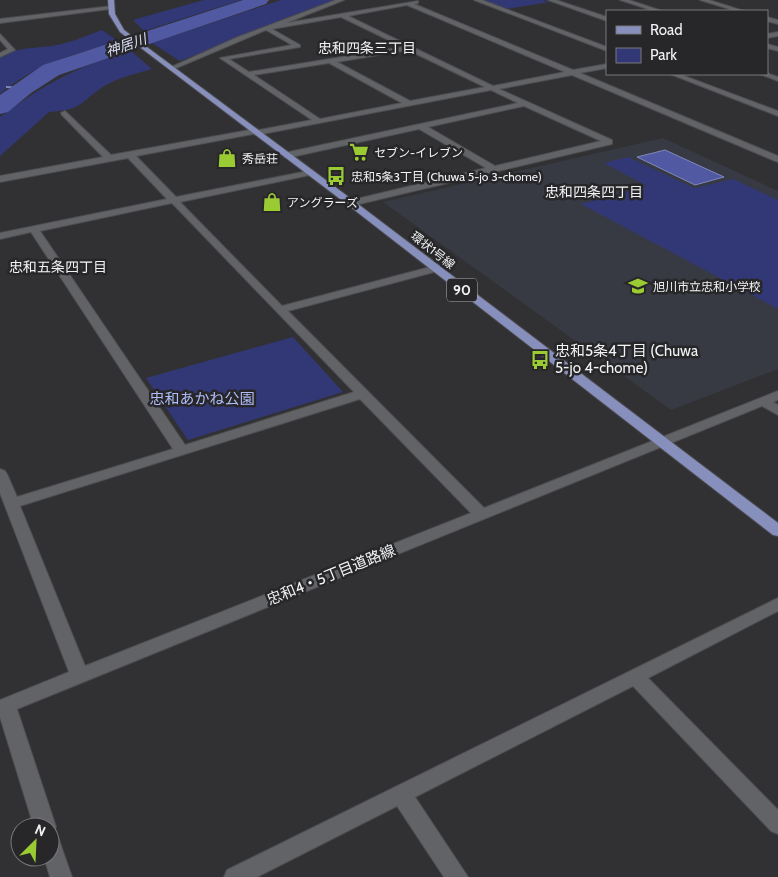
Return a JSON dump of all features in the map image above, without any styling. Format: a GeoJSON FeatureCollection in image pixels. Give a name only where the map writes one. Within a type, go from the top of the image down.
{"type":"FeatureCollection","features":[{"type":"Feature","properties":{"kind":"main road","name":"環状1号線"},"geometry":{"type":"LineString","coordinates":[[111,4],[116,23],[122,31],[351,203],[434,269],[778,531]]}},
{"type":"Feature","properties":{"kind":"street"},"geometry":{"type":"LineString","coordinates":[[172,68],[266,28],[341,0]]}},
{"type":"Feature","properties":{"kind":"street"},"geometry":{"type":"LineString","coordinates":[[266,28],[424,0]]}},
{"type":"Feature","properties":{"kind":"street"},"geometry":{"type":"LineString","coordinates":[[477,0],[606,49]]}},
{"type":"Feature","properties":{"kind":"street"},"geometry":{"type":"LineString","coordinates":[[551,0],[606,19]]}},
{"type":"Feature","properties":{"kind":"street"},"geometry":{"type":"LineString","coordinates":[[623,0],[655,10]]}},
{"type":"Feature","properties":{"kind":"street"},"geometry":{"type":"LineString","coordinates":[[703,0],[738,10]]}},
{"type":"Feature","properties":{"kind":"street"},"geometry":{"type":"LineString","coordinates":[[407,3],[778,159]]}},
{"type":"Feature","properties":{"kind":"street"},"geometry":{"type":"LineString","coordinates":[[4,19],[111,4]]}},
{"type":"Feature","properties":{"kind":"street"},"geometry":{"type":"LineString","coordinates":[[342,15],[491,88],[610,142],[351,203]]}},
{"type":"Feature","properties":{"kind":"street"},"geometry":{"type":"LineString","coordinates":[[266,28],[298,46],[223,58],[318,121]]}},
{"type":"Feature","properties":{"kind":"street"},"geometry":{"type":"LineString","coordinates":[[0,36],[12,50],[0,55]]}},
{"type":"Feature","properties":{"kind":"street"},"geometry":{"type":"LineString","coordinates":[[248,74],[408,48]]}},
{"type":"Feature","properties":{"kind":"street"},"geometry":{"type":"LineString","coordinates":[[331,60],[409,104]]}},
{"type":"Feature","properties":{"kind":"street"},"geometry":{"type":"LineString","coordinates":[[0,179],[606,66]]}},
{"type":"Feature","properties":{"kind":"street"},"geometry":{"type":"LineString","coordinates":[[676,75],[778,114]]}},
{"type":"Feature","properties":{"kind":"street"},"geometry":{"type":"LineString","coordinates":[[766,75],[778,79]]}},
{"type":"Feature","properties":{"kind":"street"},"geometry":{"type":"LineString","coordinates":[[286,154],[525,104]]}},
{"type":"Feature","properties":{"kind":"street"},"geometry":{"type":"LineString","coordinates":[[65,113],[109,158]]}},
{"type":"Feature","properties":{"kind":"street"},"geometry":{"type":"LineString","coordinates":[[420,126],[495,170]]}},
{"type":"Feature","properties":{"kind":"street"},"geometry":{"type":"LineString","coordinates":[[760,151],[778,147]]}},
{"type":"Feature","properties":{"kind":"street"},"geometry":{"type":"LineString","coordinates":[[129,154],[482,515]]}},
{"type":"Feature","properties":{"kind":"street"},"geometry":{"type":"LineString","coordinates":[[0,236],[310,172]]}},
{"type":"Feature","properties":{"kind":"street"},"geometry":{"type":"LineString","coordinates":[[34,229],[181,450]]}},
{"type":"Feature","properties":{"kind":"street"},"geometry":{"type":"LineString","coordinates":[[280,310],[434,269]]}},
{"type":"Feature","properties":{"kind":"street"},"geometry":{"type":"LineString","coordinates":[[12,504],[362,394]]}},
{"type":"Feature","properties":{"kind":"street","name":"忠和4・5丁目道路線"},"geometry":{"type":"LineString","coordinates":[[3,707],[778,395]]}},
{"type":"Feature","properties":{"kind":"street"},"geometry":{"type":"LineString","coordinates":[[763,401],[778,411]]}},
{"type":"Feature","properties":{"kind":"street"},"geometry":{"type":"LineString","coordinates":[[0,474],[80,676]]}},
{"type":"Feature","properties":{"kind":"street"},"geometry":{"type":"LineString","coordinates":[[235,877],[778,604]]}},
{"type":"Feature","properties":{"kind":"street"},"geometry":{"type":"LineString","coordinates":[[635,676],[778,824]]}},
{"type":"Feature","properties":{"kind":"street"},"geometry":{"type":"LineString","coordinates":[[3,707],[42,817]]}},
{"type":"Feature","properties":{"kind":"street"},"geometry":{"type":"LineString","coordinates":[[401,794],[457,877]]}},
{"type":"Feature","properties":{"kind":"shaded area","name":"旭川市立忠和小学校"},"geometry":{"type":"Polygon","coordinates":[[[663,138],[778,191],[778,369],[671,410],[383,202],[663,138]]]}},
{"type":"Feature","properties":{"kind":"green space"},"geometry":{"type":"Polygon","coordinates":[[[204,0],[241,0],[144,31],[133,20],[204,0]]]}},
{"type":"Feature","properties":{"kind":"green space"},"geometry":{"type":"Polygon","coordinates":[[[281,0],[334,0],[180,61],[152,43],[281,0]]]}},
{"type":"Feature","properties":{"kind":"green space"},"geometry":{"type":"Polygon","coordinates":[[[483,0],[543,0],[549,2],[506,9],[483,0]]]}},
{"type":"Feature","properties":{"kind":"green space"},"geometry":{"type":"Polygon","coordinates":[[[102,30],[119,42],[72,55],[42,67],[0,94],[0,57],[21,49],[63,44],[102,30]]]}},
{"type":"Feature","properties":{"kind":"green space"},"geometry":{"type":"Polygon","coordinates":[[[131,51],[152,69],[108,84],[82,103],[70,109],[49,112],[0,156],[0,117],[62,77],[94,63],[131,51]]]}},
{"type":"Feature","properties":{"kind":"green space"},"geometry":{"type":"Polygon","coordinates":[[[628,157],[694,188],[733,179],[778,200],[778,309],[581,204],[647,186],[604,163],[628,157]]]}},
{"type":"Feature","properties":{"kind":"green space","name":"忠和あかね公園"},"geometry":{"type":"Polygon","coordinates":[[[293,337],[343,392],[188,440],[146,378],[293,337]]]}},
{"type":"Feature","properties":{"kind":"water"},"geometry":{"type":"Polygon","coordinates":[[[665,150],[724,177],[695,185],[637,157],[665,150]]]}},
{"type":"Feature","properties":{"kind":"waterway","name":"神居川"},"geometry":{"type":"LineString","coordinates":[[0,107],[23,88],[51,70],[260,0]]}},
{"type":"Feature","properties":{"kind":"waterway"},"geometry":{"type":"LineString","coordinates":[[7,87],[23,88]]}},
{"type":"Feature","properties":{"kind":"place","name":"セブン-イレブン"},"geometry":{"type":"Point","coordinates":[359,152]}},
{"type":"Feature","properties":{"kind":"place","name":"秀岳荘"},"geometry":{"type":"Point","coordinates":[227,158]}},
{"type":"Feature","properties":{"kind":"place","name":"忠和5条3丁目 (Chuwa 5-jo 3-chome)"},"geometry":{"type":"Point","coordinates":[336,176]}},
{"type":"Feature","properties":{"kind":"place","name":"アングラーズ"},"geometry":{"type":"Point","coordinates":[272,202]}},
{"type":"Feature","properties":{"kind":"place","name":"旭川市立忠和小学校"},"geometry":{"type":"Point","coordinates":[638,286]}},
{"type":"Feature","properties":{"kind":"place","name":"忠和5条4丁目 (Chuwa 5-jo 4-chome)"},"geometry":{"type":"Point","coordinates":[540,360]}},
{"type":"Feature","properties":{"kind":"district","name":"忠和四条三丁目"},"geometry":{"type":"Point","coordinates":[367,48]}},
{"type":"Feature","properties":{"kind":"district","name":"忠和四条四丁目"},"geometry":{"type":"Point","coordinates":[594,192]}},
{"type":"Feature","properties":{"kind":"district","name":"忠和五条四丁目"},"geometry":{"type":"Point","coordinates":[58,267]}}]}
